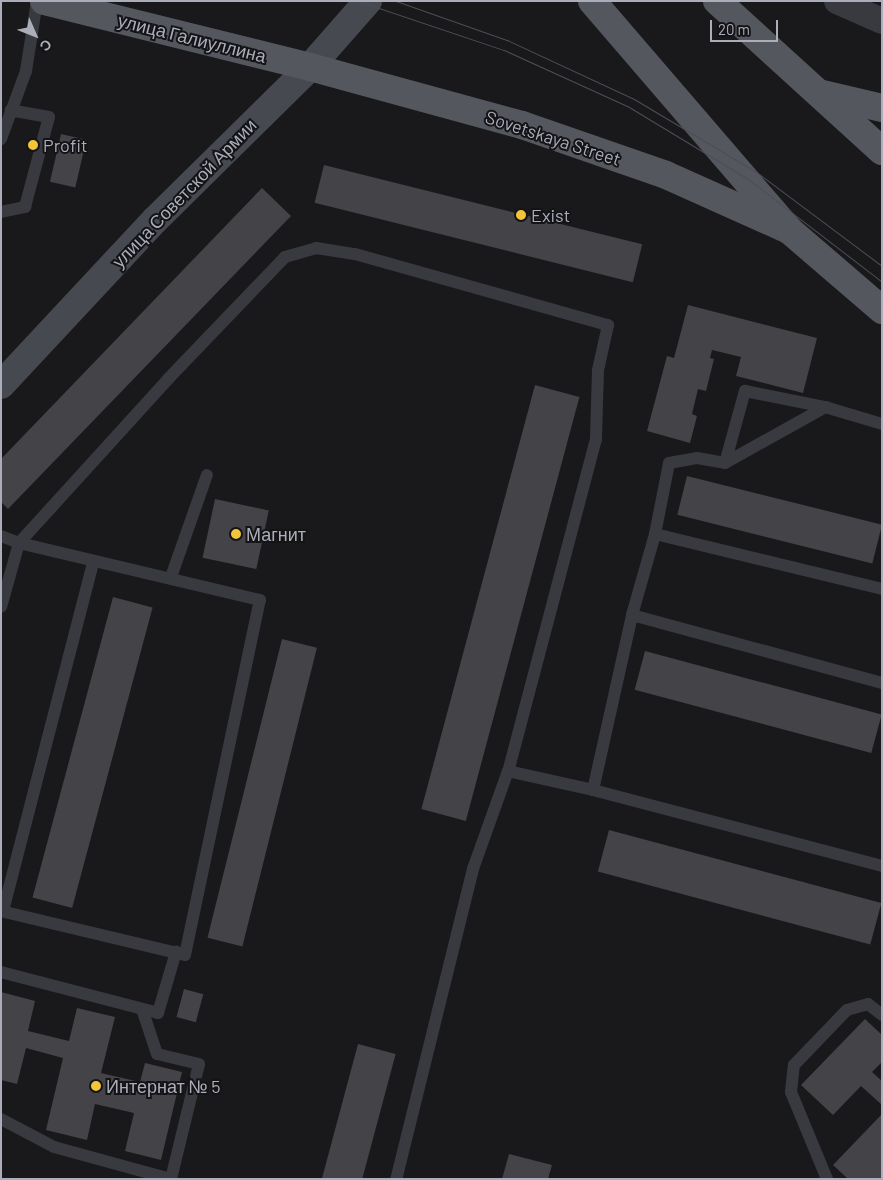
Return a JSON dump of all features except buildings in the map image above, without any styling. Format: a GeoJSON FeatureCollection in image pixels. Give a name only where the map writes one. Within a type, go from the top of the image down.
{"type":"FeatureCollection","features":[{"type":"Feature","properties":{"kind":"main road","name":"улица Галиуллина"},"geometry":{"type":"LineString","coordinates":[[44,1],[310,67]]}},
{"type":"Feature","properties":{"kind":"main road","name":"улица Советской Армии"},"geometry":{"type":"LineString","coordinates":[[1,385],[155,220],[310,67],[368,1]]}},
{"type":"Feature","properties":{"kind":"main road","name":"Sovetskaya Street"},"geometry":{"type":"LineString","coordinates":[[592,1],[789,230],[882,310]]}},
{"type":"Feature","properties":{"kind":"main road"},"geometry":{"type":"LineString","coordinates":[[717,1],[822,94],[882,151]]}},
{"type":"Feature","properties":{"kind":"main road","name":"Sovetskaya Street"},"geometry":{"type":"LineString","coordinates":[[310,67],[522,125],[666,175],[789,230]]}},
{"type":"Feature","properties":{"kind":"main road"},"geometry":{"type":"LineString","coordinates":[[822,94],[882,108]]}},
{"type":"Feature","properties":{"kind":"street"},"geometry":{"type":"LineString","coordinates":[[837,1],[882,21]]}},
{"type":"Feature","properties":{"kind":"lane"},"geometry":{"type":"LineString","coordinates":[[1,139],[10,110],[26,71],[36,1]]}},
{"type":"Feature","properties":{"kind":"lane"},"geometry":{"type":"LineString","coordinates":[[1,212],[26,207],[49,118],[10,110]]}},
{"type":"Feature","properties":{"kind":"lane"},"geometry":{"type":"LineString","coordinates":[[1,607],[19,543],[168,379],[285,257],[316,248],[355,254],[608,326],[598,370],[596,439],[508,772],[473,869],[396,1179]]}},
{"type":"Feature","properties":{"kind":"lane"},"geometry":{"type":"LineString","coordinates":[[725,463],[746,391],[825,407],[882,424]]}},
{"type":"Feature","properties":{"kind":"lane"},"geometry":{"type":"LineString","coordinates":[[593,790],[632,615],[655,534],[669,463],[697,458],[725,463],[825,407]]}},
{"type":"Feature","properties":{"kind":"lane"},"geometry":{"type":"LineString","coordinates":[[171,577],[207,475]]}},
{"type":"Feature","properties":{"kind":"lane"},"geometry":{"type":"LineString","coordinates":[[655,534],[882,589]]}},
{"type":"Feature","properties":{"kind":"lane"},"geometry":{"type":"LineString","coordinates":[[1,536],[19,543],[93,562],[171,577],[260,600],[185,955],[2,911],[93,562]]}},
{"type":"Feature","properties":{"kind":"lane"},"geometry":{"type":"LineString","coordinates":[[632,615],[882,682]]}},
{"type":"Feature","properties":{"kind":"lane"},"geometry":{"type":"LineString","coordinates":[[508,772],[593,790],[882,866]]}},
{"type":"Feature","properties":{"kind":"lane"},"geometry":{"type":"LineString","coordinates":[[1,972],[158,1013],[176,952]]}},
{"type":"Feature","properties":{"kind":"lane"},"geometry":{"type":"LineString","coordinates":[[827,1179],[791,1092],[794,1065],[847,1010],[868,1004],[882,1016]]}},
{"type":"Feature","properties":{"kind":"lane"},"geometry":{"type":"LineString","coordinates":[[1,1119],[54,1148],[170,1179],[199,1064],[157,1054],[142,1009]]}},
{"type":"Feature","properties":{"kind":"tram line"},"geometry":{"type":"LineString","coordinates":[[358,1],[504,50],[629,107],[748,179],[882,282]]}},
{"type":"Feature","properties":{"kind":"tram line"},"geometry":{"type":"LineString","coordinates":[[396,1],[507,40],[634,99],[755,171],[882,266]]}},
{"type":"Feature","properties":{"kind":"place","name":"Profit"},"geometry":{"type":"Point","coordinates":[33,145]}},
{"type":"Feature","properties":{"kind":"place","name":"Exist"},"geometry":{"type":"Point","coordinates":[521,215]}},
{"type":"Feature","properties":{"kind":"place","name":"Магнит"},"geometry":{"type":"Point","coordinates":[236,534]}},
{"type":"Feature","properties":{"kind":"place","name":"Интернат № 5"},"geometry":{"type":"Point","coordinates":[96,1086]}}]}
